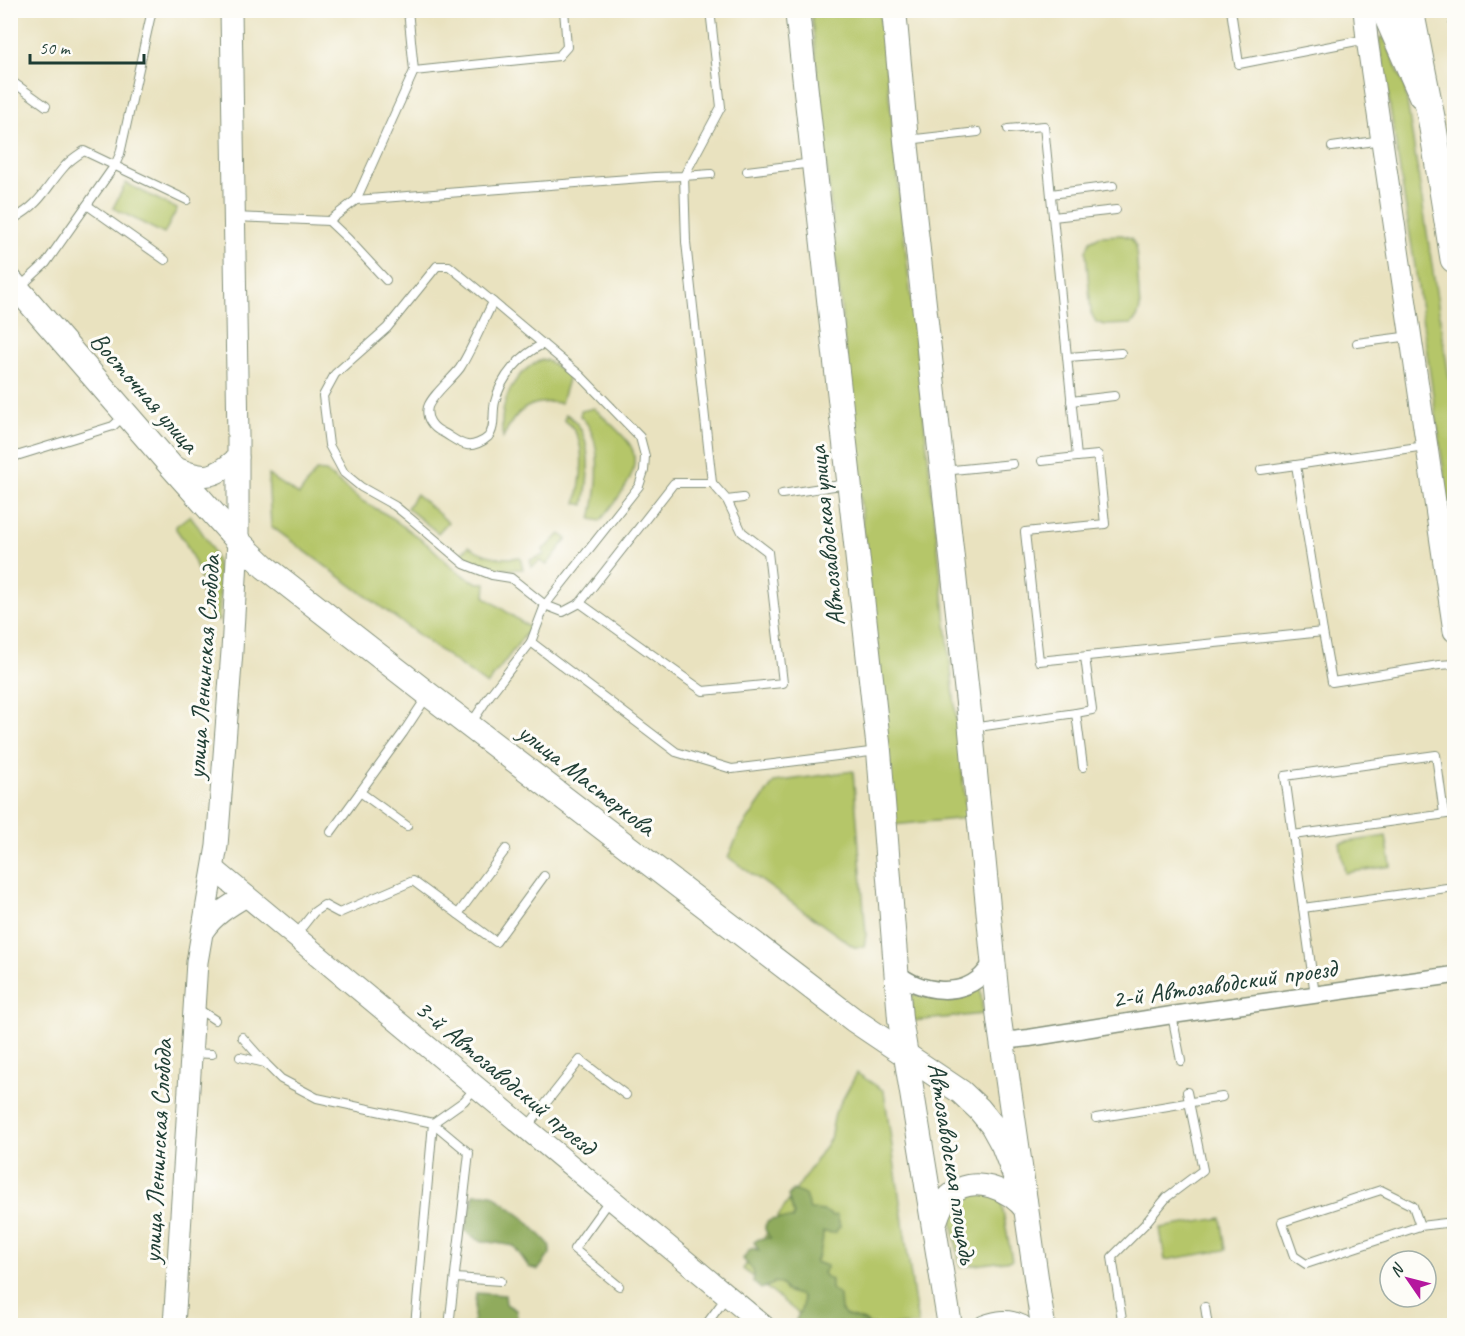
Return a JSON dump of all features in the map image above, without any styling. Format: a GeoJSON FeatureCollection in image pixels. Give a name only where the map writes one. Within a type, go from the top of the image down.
{"type":"FeatureCollection","features":[{"type":"Feature","properties":{"kind":"main road","name":"Автозаводская улица"},"geometry":{"type":"LineString","coordinates":[[797,10],[879,751],[900,1019],[906,1055]]}},
{"type":"Feature","properties":{"kind":"main road"},"geometry":{"type":"LineString","coordinates":[[894,10],[1002,1041]]}},
{"type":"Feature","properties":{"kind":"main road"},"geometry":{"type":"LineString","coordinates":[[1383,10],[1432,122]]}},
{"type":"Feature","properties":{"kind":"main road"},"geometry":{"type":"LineString","coordinates":[[1410,10],[1455,259]]}},
{"type":"Feature","properties":{"kind":"main road","name":"Восточная улица"},"geometry":{"type":"LineString","coordinates":[[14,284],[238,541]]}},
{"type":"Feature","properties":{"kind":"main road","name":"улица Мастеркова"},"geometry":{"type":"LineString","coordinates":[[238,541],[265,567],[428,694],[854,1020],[906,1055]]}},
{"type":"Feature","properties":{"kind":"main road","name":"Автозаводская площадь"},"geometry":{"type":"LineString","coordinates":[[1002,1041],[1043,1326]]}},
{"type":"Feature","properties":{"kind":"main road","name":"Автозаводская площадь"},"geometry":{"type":"LineString","coordinates":[[906,1055],[961,1092],[992,1125],[1003,1145],[1025,1206]]}},
{"type":"Feature","properties":{"kind":"main road","name":"Автозаводская площадь"},"geometry":{"type":"LineString","coordinates":[[906,1055],[950,1326]]}},
{"type":"Feature","properties":{"kind":"street","name":"улица Ленинская Слобода"},"geometry":{"type":"LineString","coordinates":[[174,1326],[193,1006],[197,962],[217,846],[238,541],[231,10]]}},
{"type":"Feature","properties":{"kind":"street"},"geometry":{"type":"LineString","coordinates":[[1364,10],[1455,631]]}},
{"type":"Feature","properties":{"kind":"street"},"geometry":{"type":"LineString","coordinates":[[171,466],[194,475],[209,476],[226,469],[238,457]]}},
{"type":"Feature","properties":{"kind":"street"},"geometry":{"type":"LineString","coordinates":[[201,938],[209,922],[217,914],[246,896],[231,875],[217,846]]}},
{"type":"Feature","properties":{"kind":"street","name":"3-й Автозаводский проезд"},"geometry":{"type":"LineString","coordinates":[[214,870],[764,1326]]}},
{"type":"Feature","properties":{"kind":"street"},"geometry":{"type":"LineString","coordinates":[[896,972],[903,978],[927,988],[953,989],[978,979],[993,959]]}},
{"type":"Feature","properties":{"kind":"street","name":"2-й Автозаводский проезд"},"geometry":{"type":"LineString","coordinates":[[1002,1041],[1455,975]]}},
{"type":"Feature","properties":{"kind":"street"},"geometry":{"type":"LineString","coordinates":[[934,1229],[944,1203],[951,1194],[966,1186],[987,1185],[1025,1206]]}},
{"type":"Feature","properties":{"kind":"street"},"geometry":{"type":"LineString","coordinates":[[984,1326],[1008,1321],[1022,1326]]}},
{"type":"Feature","properties":{"kind":"lane"},"geometry":{"type":"LineString","coordinates":[[14,284],[46,262],[115,165],[120,154],[152,10]]}},
{"type":"Feature","properties":{"kind":"lane"},"geometry":{"type":"LineString","coordinates":[[235,217],[329,221],[356,200],[414,71],[408,10]]}},
{"type":"Feature","properties":{"kind":"lane"},"geometry":{"type":"LineString","coordinates":[[414,71],[559,56],[567,47],[564,10]]}},
{"type":"Feature","properties":{"kind":"lane"},"geometry":{"type":"LineString","coordinates":[[580,603],[702,691],[783,683],[768,552],[742,532],[727,500],[711,483],[686,242],[684,176],[721,107],[711,10]]}},
{"type":"Feature","properties":{"kind":"lane"},"geometry":{"type":"LineString","coordinates":[[1231,10],[1239,64],[1367,39]]}},
{"type":"Feature","properties":{"kind":"lane"},"geometry":{"type":"LineString","coordinates":[[10,80],[46,106]]}},
{"type":"Feature","properties":{"kind":"lane"},"geometry":{"type":"LineString","coordinates":[[1008,129],[1044,126],[1077,457]]}},
{"type":"Feature","properties":{"kind":"lane"},"geometry":{"type":"LineString","coordinates":[[906,141],[978,132]]}},
{"type":"Feature","properties":{"kind":"lane"},"geometry":{"type":"LineString","coordinates":[[1332,147],[1382,140]]}},
{"type":"Feature","properties":{"kind":"lane"},"geometry":{"type":"LineString","coordinates":[[10,217],[15,218],[26,212],[38,201],[66,164],[84,151],[187,200]]}},
{"type":"Feature","properties":{"kind":"lane"},"geometry":{"type":"LineString","coordinates":[[747,171],[813,163]]}},
{"type":"Feature","properties":{"kind":"lane"},"geometry":{"type":"LineString","coordinates":[[356,200],[711,174]]}},
{"type":"Feature","properties":{"kind":"lane"},"geometry":{"type":"LineString","coordinates":[[1051,194],[1113,186]]}},
{"type":"Feature","properties":{"kind":"lane"},"geometry":{"type":"LineString","coordinates":[[87,205],[165,260]]}},
{"type":"Feature","properties":{"kind":"lane"},"geometry":{"type":"LineString","coordinates":[[1053,217],[1116,210]]}},
{"type":"Feature","properties":{"kind":"lane"},"geometry":{"type":"LineString","coordinates":[[329,221],[386,280]]}},
{"type":"Feature","properties":{"kind":"lane"},"geometry":{"type":"LineString","coordinates":[[470,725],[531,642],[545,605],[639,486],[644,471],[645,456],[640,437],[580,375],[449,266],[437,266],[387,328],[335,374],[323,396],[329,445],[344,473],[361,487],[395,507],[464,564],[492,575],[511,578],[545,605],[563,612],[580,603],[674,483],[711,483]]}},
{"type":"Feature","properties":{"kind":"lane"},"geometry":{"type":"LineString","coordinates":[[493,302],[459,370],[432,399],[427,414],[430,424],[465,445],[473,445],[488,437],[492,430],[495,402],[501,386],[520,359],[543,344]]}},
{"type":"Feature","properties":{"kind":"lane"},"geometry":{"type":"LineString","coordinates":[[1358,343],[1411,336]]}},
{"type":"Feature","properties":{"kind":"lane"},"geometry":{"type":"LineString","coordinates":[[1068,357],[1121,353]]}},
{"type":"Feature","properties":{"kind":"lane"},"geometry":{"type":"LineString","coordinates":[[1071,401],[1114,396]]}},
{"type":"Feature","properties":{"kind":"lane"},"geometry":{"type":"LineString","coordinates":[[10,458],[113,426],[126,415]]}},
{"type":"Feature","properties":{"kind":"lane"},"geometry":{"type":"LineString","coordinates":[[1261,470],[1427,446]]}},
{"type":"Feature","properties":{"kind":"lane"},"geometry":{"type":"LineString","coordinates":[[1042,461],[1098,455],[1105,524],[1025,532],[1039,662],[1323,632]]}},
{"type":"Feature","properties":{"kind":"lane"},"geometry":{"type":"LineString","coordinates":[[943,471],[1013,464]]}},
{"type":"Feature","properties":{"kind":"lane"},"geometry":{"type":"LineString","coordinates":[[1296,465],[1332,682],[1455,664]]}},
{"type":"Feature","properties":{"kind":"lane"},"geometry":{"type":"LineString","coordinates":[[782,494],[849,484]]}},
{"type":"Feature","properties":{"kind":"lane"},"geometry":{"type":"LineString","coordinates":[[727,500],[743,498]]}},
{"type":"Feature","properties":{"kind":"lane"},"geometry":{"type":"LineString","coordinates":[[531,642],[676,752],[732,769],[879,751]]}},
{"type":"Feature","properties":{"kind":"lane"},"geometry":{"type":"LineString","coordinates":[[971,728],[1092,710],[1085,657]]}},
{"type":"Feature","properties":{"kind":"lane"},"geometry":{"type":"LineString","coordinates":[[331,832],[428,694]]}},
{"type":"Feature","properties":{"kind":"lane"},"geometry":{"type":"LineString","coordinates":[[1076,713],[1083,767]]}},
{"type":"Feature","properties":{"kind":"lane"},"geometry":{"type":"LineString","coordinates":[[1315,995],[1285,776],[1436,755],[1444,814]]}},
{"type":"Feature","properties":{"kind":"lane"},"geometry":{"type":"LineString","coordinates":[[360,792],[407,826]]}},
{"type":"Feature","properties":{"kind":"lane"},"geometry":{"type":"LineString","coordinates":[[1293,835],[1455,813]]}},
{"type":"Feature","properties":{"kind":"lane"},"geometry":{"type":"LineString","coordinates":[[458,914],[506,849]]}},
{"type":"Feature","properties":{"kind":"lane"},"geometry":{"type":"LineString","coordinates":[[295,936],[314,912],[324,905],[339,913],[413,881],[496,942],[544,876]]}},
{"type":"Feature","properties":{"kind":"lane"},"geometry":{"type":"LineString","coordinates":[[1303,908],[1455,887]]}},
{"type":"Feature","properties":{"kind":"lane"},"geometry":{"type":"LineString","coordinates":[[193,1006],[215,1020]]}},
{"type":"Feature","properties":{"kind":"lane"},"geometry":{"type":"LineString","coordinates":[[1172,1015],[1181,1061]]}},
{"type":"Feature","properties":{"kind":"lane"},"geometry":{"type":"LineString","coordinates":[[242,1037],[281,1079],[317,1098],[433,1123],[469,1153],[449,1326]]}},
{"type":"Feature","properties":{"kind":"lane"},"geometry":{"type":"LineString","coordinates":[[190,1053],[212,1054]]}},
{"type":"Feature","properties":{"kind":"lane"},"geometry":{"type":"LineString","coordinates":[[240,1057],[265,1063]]}},
{"type":"Feature","properties":{"kind":"lane"},"geometry":{"type":"LineString","coordinates":[[526,1129],[580,1060],[626,1095]]}},
{"type":"Feature","properties":{"kind":"lane"},"geometry":{"type":"LineString","coordinates":[[415,1326],[433,1123],[464,1101],[476,1087]]}},
{"type":"Feature","properties":{"kind":"lane"},"geometry":{"type":"LineString","coordinates":[[1123,1326],[1112,1257],[1144,1225],[1167,1197],[1203,1170],[1187,1092]]}},
{"type":"Feature","properties":{"kind":"lane"},"geometry":{"type":"LineString","coordinates":[[1096,1118],[1222,1097]]}},
{"type":"Feature","properties":{"kind":"lane"},"geometry":{"type":"LineString","coordinates":[[1420,1226],[1413,1206],[1381,1190],[1282,1222],[1294,1256],[1306,1264],[1420,1226],[1455,1222]]}},
{"type":"Feature","properties":{"kind":"lane"},"geometry":{"type":"LineString","coordinates":[[610,1199],[574,1249],[619,1286]]}},
{"type":"Feature","properties":{"kind":"lane"},"geometry":{"type":"LineString","coordinates":[[455,1278],[501,1281]]}},
{"type":"Feature","properties":{"kind":"lane"},"geometry":{"type":"LineString","coordinates":[[705,1326],[727,1296]]}},
{"type":"Feature","properties":{"kind":"lane"},"geometry":{"type":"LineString","coordinates":[[1205,1306],[1208,1326]]}},
{"type":"Feature","properties":{"kind":"green space"},"geometry":{"type":"Polygon","coordinates":[[[811,11],[880,11],[967,818],[893,825],[811,11]]]}},
{"type":"Feature","properties":{"kind":"green space"},"geometry":{"type":"Polygon","coordinates":[[[1384,37],[1405,88],[1454,410],[1454,544],[1414,260],[1379,38],[1384,37]]]}},
{"type":"Feature","properties":{"kind":"green space"},"geometry":{"type":"Polygon","coordinates":[[[126,183],[177,209],[164,234],[113,208],[126,183]]]}},
{"type":"Feature","properties":{"kind":"green space"},"geometry":{"type":"Polygon","coordinates":[[[1122,235],[1131,238],[1136,247],[1140,309],[1137,318],[1131,324],[1105,325],[1096,322],[1091,313],[1086,251],[1090,241],[1100,236],[1122,235]]]}},
{"type":"Feature","properties":{"kind":"green space"},"geometry":{"type":"Polygon","coordinates":[[[541,360],[547,360],[569,376],[561,403],[540,403],[524,409],[513,420],[503,438],[503,414],[509,392],[514,382],[522,374],[541,360]]]}},
{"type":"Feature","properties":{"kind":"green space"},"geometry":{"type":"Polygon","coordinates":[[[594,408],[628,442],[633,452],[634,462],[627,484],[600,521],[591,519],[596,494],[598,464],[596,450],[588,425],[580,416],[581,411],[594,408]]]}},
{"type":"Feature","properties":{"kind":"green space"},"geometry":{"type":"Polygon","coordinates":[[[566,414],[582,432],[586,443],[588,468],[584,505],[576,503],[582,458],[577,436],[564,420],[566,414]]]}},
{"type":"Feature","properties":{"kind":"green space"},"geometry":{"type":"Polygon","coordinates":[[[316,471],[326,472],[362,501],[389,516],[466,577],[478,583],[486,583],[485,597],[530,628],[487,685],[271,526],[268,475],[299,495],[316,471]]]}},
{"type":"Feature","properties":{"kind":"green space"},"geometry":{"type":"Polygon","coordinates":[[[416,494],[448,522],[438,533],[407,508],[416,494]]]}},
{"type":"Feature","properties":{"kind":"green space"},"geometry":{"type":"Polygon","coordinates":[[[190,515],[210,545],[219,571],[219,621],[215,620],[203,605],[201,580],[195,563],[176,529],[176,526],[190,515]]]}},
{"type":"Feature","properties":{"kind":"green space"},"geometry":{"type":"Polygon","coordinates":[[[560,534],[567,539],[547,565],[540,561],[532,567],[530,560],[544,555],[543,549],[560,534]]]}},
{"type":"Feature","properties":{"kind":"green space"},"geometry":{"type":"Polygon","coordinates":[[[469,546],[493,557],[520,557],[523,569],[498,569],[475,562],[461,554],[469,546]]]}},
{"type":"Feature","properties":{"kind":"green space"},"geometry":{"type":"Polygon","coordinates":[[[853,771],[866,935],[864,947],[854,947],[728,857],[740,831],[774,782],[853,771]]]}},
{"type":"Feature","properties":{"kind":"green space"},"geometry":{"type":"Polygon","coordinates":[[[1386,836],[1391,866],[1345,873],[1340,843],[1386,836]]]}},
{"type":"Feature","properties":{"kind":"green space"},"geometry":{"type":"Polygon","coordinates":[[[980,986],[983,1014],[913,1021],[911,994],[939,998],[961,994],[980,986]]]}},
{"type":"Feature","properties":{"kind":"green space"},"geometry":{"type":"Polygon","coordinates":[[[857,1073],[884,1091],[918,1325],[813,1325],[743,1269],[830,1139],[835,1113],[857,1073]]]}},
{"type":"Feature","properties":{"kind":"green space"},"geometry":{"type":"Polygon","coordinates":[[[793,1190],[805,1195],[810,1210],[825,1211],[832,1216],[837,1215],[840,1226],[835,1233],[823,1232],[819,1255],[815,1262],[827,1266],[823,1273],[831,1280],[831,1289],[840,1296],[841,1310],[845,1315],[870,1325],[795,1325],[802,1306],[802,1296],[786,1291],[782,1285],[775,1282],[761,1289],[753,1282],[753,1269],[743,1259],[753,1248],[759,1251],[754,1242],[762,1238],[770,1238],[765,1229],[768,1222],[775,1219],[792,1219],[794,1215],[788,1196],[793,1190]]]}},
{"type":"Feature","properties":{"kind":"green space"},"geometry":{"type":"Polygon","coordinates":[[[960,1193],[1000,1195],[1012,1260],[960,1267],[949,1203],[960,1193]]]}},
{"type":"Feature","properties":{"kind":"green space"},"geometry":{"type":"Polygon","coordinates":[[[474,1194],[492,1194],[524,1218],[550,1245],[550,1254],[538,1270],[529,1267],[514,1246],[478,1240],[465,1231],[474,1194]]]}},
{"type":"Feature","properties":{"kind":"green space"},"geometry":{"type":"Polygon","coordinates":[[[1221,1218],[1226,1250],[1165,1260],[1160,1228],[1221,1218]]]}},
{"type":"Feature","properties":{"kind":"green space"},"geometry":{"type":"Polygon","coordinates":[[[476,1293],[505,1295],[506,1304],[516,1310],[518,1325],[506,1321],[502,1325],[473,1325],[476,1293]]]}},
{"type":"Feature","properties":{"kind":"railway"},"geometry":{"type":"LineString","coordinates":[[1448,10],[1454,48]]}}]}
